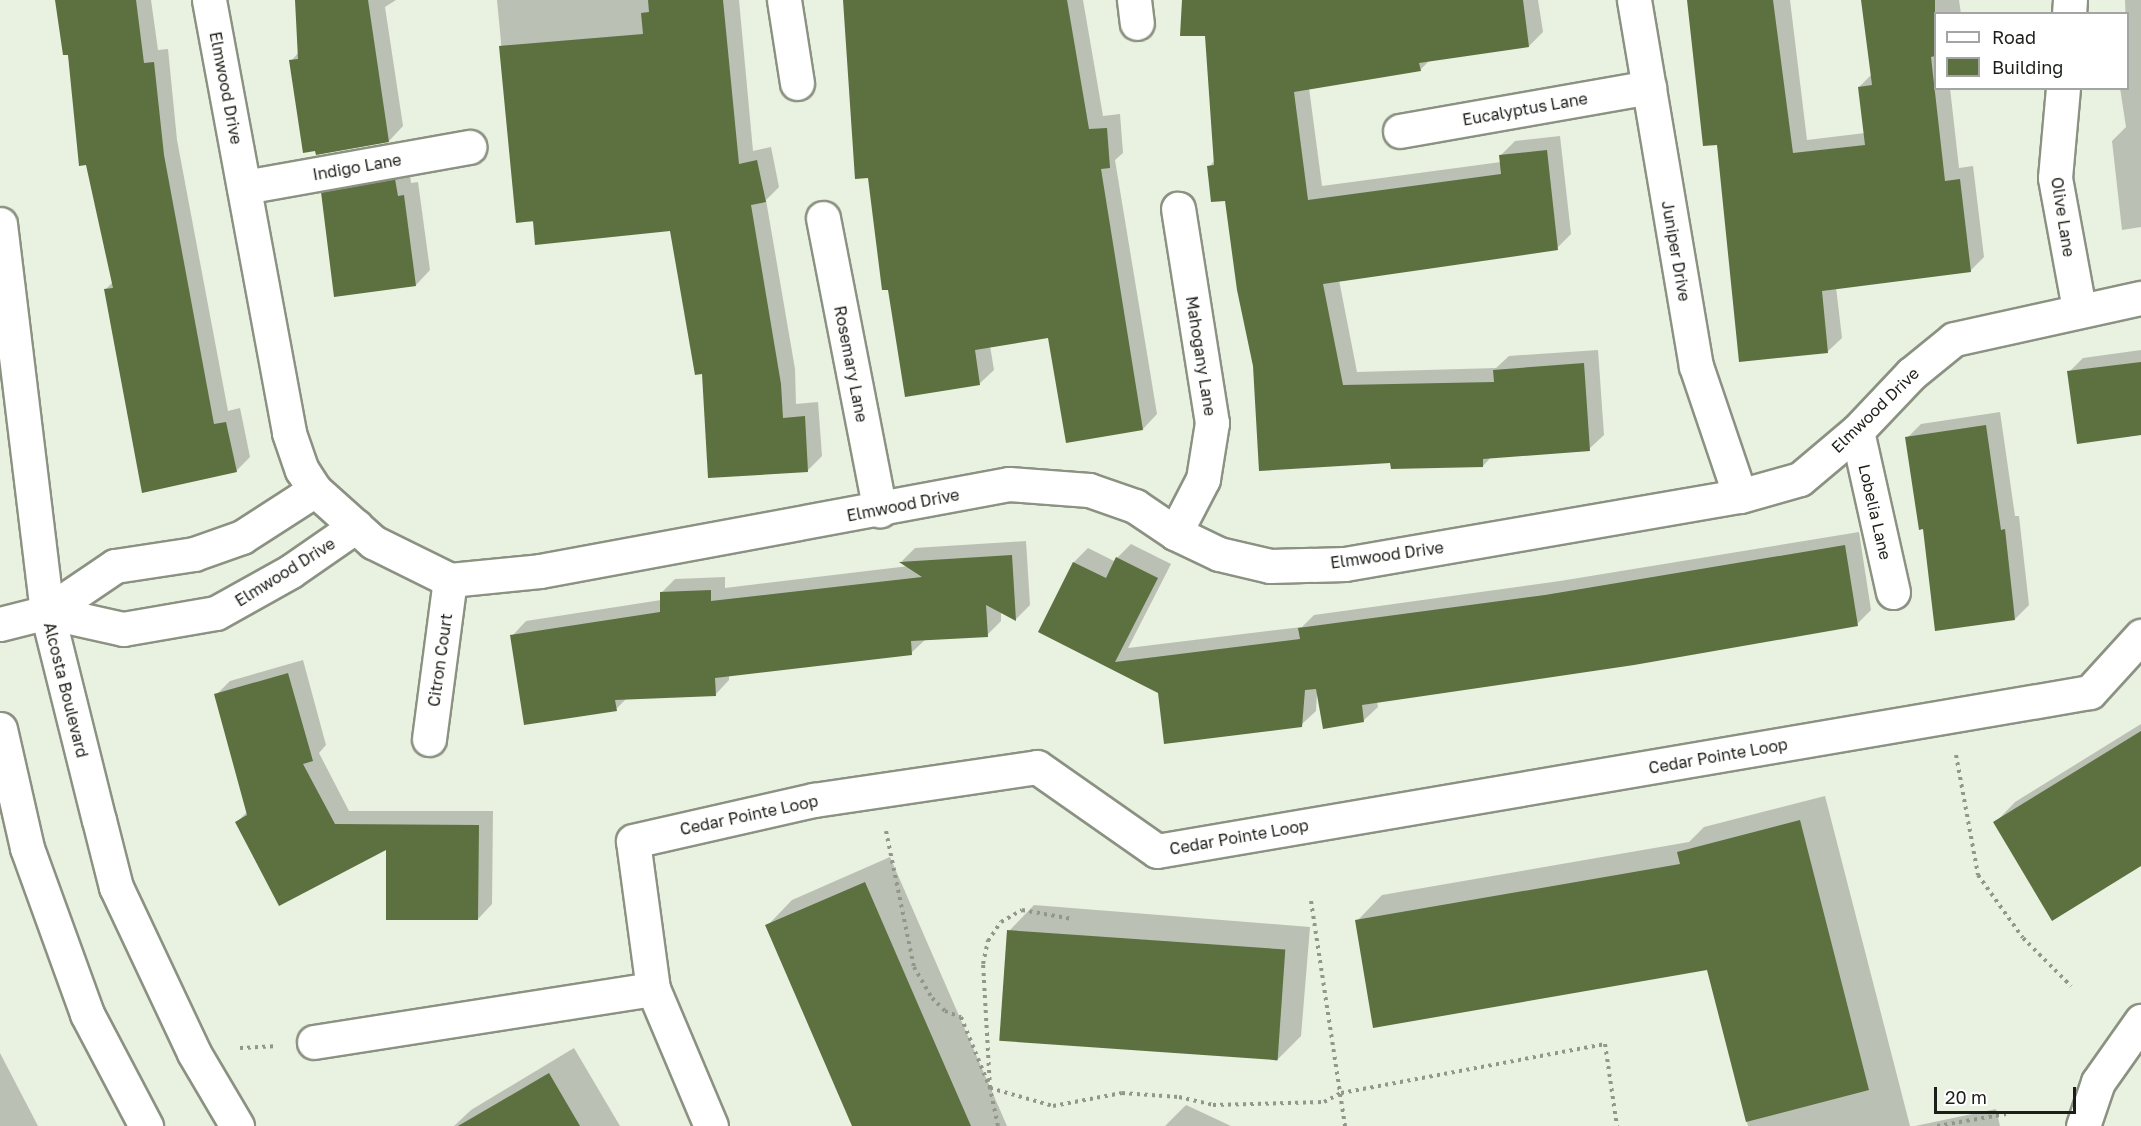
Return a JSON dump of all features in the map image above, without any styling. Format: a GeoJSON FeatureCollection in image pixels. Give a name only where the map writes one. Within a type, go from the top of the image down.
{"type":"FeatureCollection","features":[{"type":"Feature","properties":{"kind":"street","name":"Elmwood Drive"},"geometry":{"type":"LineString","coordinates":[[209,0],[289,433],[302,470],[315,490],[373,542],[450,580],[540,571],[880,510],[1009,484],[1089,490],[1125,503],[1174,533],[1219,555],[1270,566],[1345,564],[1740,496],[1800,479],[1857,431],[1911,374],[1954,339],[2079,309],[2141,298]]}},
{"type":"Feature","properties":{"kind":"street"},"geometry":{"type":"LineString","coordinates":[[784,0],[797,83]]}},
{"type":"Feature","properties":{"kind":"street","name":"Juniper Drive"},"geometry":{"type":"LineString","coordinates":[[1634,0],[1696,366],[1740,496]]}},
{"type":"Feature","properties":{"kind":"street","name":"Eucalyptus Lane"},"geometry":{"type":"LineString","coordinates":[[1401,131],[1649,87]]}},
{"type":"Feature","properties":{"kind":"street","name":"Olive Lane"},"geometry":{"type":"LineString","coordinates":[[2063,90],[2055,178],[2079,309]]}},
{"type":"Feature","properties":{"kind":"street","name":"Indigo Lane"},"geometry":{"type":"LineString","coordinates":[[244,187],[469,147]]}},
{"type":"Feature","properties":{"kind":"street","name":"Mahogany Lane"},"geometry":{"type":"LineString","coordinates":[[1174,533],[1203,479],[1212,423],[1178,209]]}},
{"type":"Feature","properties":{"kind":"street","name":"Rosemary Lane"},"geometry":{"type":"LineString","coordinates":[[823,218],[880,510]]}},
{"type":"Feature","properties":{"kind":"street","name":"Alcosta Boulevard"},"geometry":{"type":"LineString","coordinates":[[0,224],[47,612],[116,887],[194,1053],[237,1126]]}},
{"type":"Feature","properties":{"kind":"street","name":"Lobelia Lane"},"geometry":{"type":"LineString","coordinates":[[1857,431],[1893,592]]}},
{"type":"Feature","properties":{"kind":"street"},"geometry":{"type":"LineString","coordinates":[[0,624],[47,612],[115,566],[194,554],[242,537],[315,490]]}},
{"type":"Feature","properties":{"kind":"street","name":"Elmwood Drive"},"geometry":{"type":"LineString","coordinates":[[47,612],[123,628],[216,613],[281,577],[356,526]]}},
{"type":"Feature","properties":{"kind":"street","name":"Citron Court"},"geometry":{"type":"LineString","coordinates":[[429,739],[450,580]]}},
{"type":"Feature","properties":{"kind":"street","name":"Cedar Pointe Loop"},"geometry":{"type":"LineString","coordinates":[[711,1126],[653,989],[633,841],[814,800],[1037,766],[1157,851],[2090,692],[2141,636]]}},
{"type":"Feature","properties":{"kind":"street"},"geometry":{"type":"LineString","coordinates":[[0,729],[27,848],[87,1014],[146,1126]]}},
{"type":"Feature","properties":{"kind":"street"},"geometry":{"type":"LineString","coordinates":[[314,1042],[653,989]]}},
{"type":"Feature","properties":{"kind":"street"},"geometry":{"type":"LineString","coordinates":[[2084,1126],[2098,1082],[2141,1021]]}},
{"type":"Feature","properties":{"kind":"path"},"geometry":{"type":"LineString","coordinates":[[1951,716],[1960,785],[1978,875],[2023,938],[2071,986]]}},
{"type":"Feature","properties":{"kind":"path"},"geometry":{"type":"LineString","coordinates":[[878,790],[914,967],[932,998],[945,1011],[961,1017],[990,1088]]}},
{"type":"Feature","properties":{"kind":"path"},"geometry":{"type":"LineString","coordinates":[[1311,901],[1345,1126]]}},
{"type":"Feature","properties":{"kind":"path"},"geometry":{"type":"LineString","coordinates":[[998,1126],[990,1088],[983,964],[988,941],[1000,922],[1022,910],[1072,919]]}},
{"type":"Feature","properties":{"kind":"path"},"geometry":{"type":"LineString","coordinates":[[194,1053],[314,1042]]}},
{"type":"Feature","properties":{"kind":"path"},"geometry":{"type":"LineString","coordinates":[[990,1088],[1053,1106],[1122,1093],[1179,1097],[1213,1105],[1324,1102],[1341,1093],[1605,1044],[1617,1126]]}},
{"type":"Feature","properties":{"kind":"path"},"geometry":{"type":"LineString","coordinates":[[1937,1126],[2006,1114]]}},
{"type":"Feature","properties":{"kind":"building"},"geometry":{"type":"Polygon","coordinates":[[[55,0],[136,0],[144,63],[154,62],[164,155],[214,424],[226,422],[237,472],[142,493],[104,289],[113,288],[86,165],[79,166],[68,55],[63,55],[55,0]]]}},
{"type":"Feature","properties":{"kind":"building"},"geometry":{"type":"Polygon","coordinates":[[[295,0],[368,0],[389,142],[316,155],[315,151],[303,153],[289,60],[298,59],[295,0]]]}},
{"type":"Feature","properties":{"kind":"building"},"geometry":{"type":"Polygon","coordinates":[[[648,0],[723,0],[739,164],[757,160],[766,202],[751,205],[781,384],[783,418],[805,416],[808,472],[708,478],[702,374],[695,375],[670,231],[535,245],[533,221],[516,223],[499,46],[643,34],[641,13],[649,12],[648,0]]]}},
{"type":"Feature","properties":{"kind":"building"},"geometry":{"type":"Polygon","coordinates":[[[843,0],[1067,0],[1089,129],[1107,128],[1110,168],[1101,169],[1143,430],[1066,443],[1048,338],[975,350],[980,385],[905,397],[888,290],[882,290],[868,178],[855,179],[843,0]]]}},
{"type":"Feature","properties":{"kind":"building"},"geometry":{"type":"Polygon","coordinates":[[[1182,0],[1523,0],[1529,47],[1419,63],[1421,71],[1294,92],[1308,200],[1501,174],[1499,155],[1547,150],[1558,250],[1323,284],[1343,385],[1494,382],[1493,370],[1584,363],[1590,451],[1483,459],[1483,467],[1391,469],[1390,463],[1259,471],[1253,366],[1237,290],[1225,201],[1211,202],[1207,166],[1214,165],[1205,36],[1180,36],[1182,0]]]}},
{"type":"Feature","properties":{"kind":"building"},"geometry":{"type":"Polygon","coordinates":[[[1687,0],[1773,0],[1793,153],[1865,145],[1858,87],[1872,85],[1861,0],[1935,0],[1934,56],[1931,57],[1945,181],[1960,179],[1971,272],[1822,291],[1828,353],[1739,362],[1717,145],[1703,146],[1687,0]]]}},
{"type":"Feature","properties":{"kind":"building"},"geometry":{"type":"Polygon","coordinates":[[[395,179],[398,196],[404,195],[416,286],[334,297],[321,192],[395,179]]]}},
{"type":"Feature","properties":{"kind":"building"},"geometry":{"type":"Polygon","coordinates":[[[2141,362],[2141,435],[2077,444],[2067,371],[2141,362]]]}},
{"type":"Feature","properties":{"kind":"building"},"geometry":{"type":"Polygon","coordinates":[[[1986,425],[2001,530],[2005,529],[2015,620],[1935,631],[1923,529],[1919,530],[1905,437],[1986,425]]]}},
{"type":"Feature","properties":{"kind":"building"},"geometry":{"type":"Polygon","coordinates":[[[1845,545],[1858,626],[1634,665],[1362,705],[1364,722],[1323,729],[1316,689],[1305,690],[1302,727],[1164,744],[1158,693],[1038,632],[1073,562],[1106,578],[1116,557],[1158,578],[1115,662],[1300,639],[1298,628],[1545,595],[1845,545]]]}},
{"type":"Feature","properties":{"kind":"building"},"geometry":{"type":"Polygon","coordinates":[[[1012,555],[1016,621],[986,605],[988,637],[911,641],[912,655],[715,678],[716,696],[615,700],[617,711],[524,725],[510,635],[660,612],[660,592],[711,590],[711,601],[922,577],[899,562],[1012,555]]]}},
{"type":"Feature","properties":{"kind":"building"},"geometry":{"type":"Polygon","coordinates":[[[288,673],[313,761],[303,764],[335,824],[479,825],[478,920],[386,920],[386,850],[279,906],[235,822],[247,815],[214,694],[288,673]]]}},
{"type":"Feature","properties":{"kind":"building"},"geometry":{"type":"Polygon","coordinates":[[[2141,731],[2141,866],[2052,921],[1993,822],[2141,731]]]}},
{"type":"Feature","properties":{"kind":"building"},"geometry":{"type":"Polygon","coordinates":[[[1800,820],[1869,1090],[1746,1122],[1707,970],[1373,1028],[1355,920],[1680,864],[1677,852],[1800,820]]]}},
{"type":"Feature","properties":{"kind":"building"},"geometry":{"type":"Polygon","coordinates":[[[865,882],[971,1126],[852,1126],[765,925],[865,882]]]}},
{"type":"Feature","properties":{"kind":"building"},"geometry":{"type":"Polygon","coordinates":[[[1007,930],[1285,949],[1278,1060],[999,1041],[1007,930]]]}},
{"type":"Feature","properties":{"kind":"building"},"geometry":{"type":"Polygon","coordinates":[[[549,1073],[580,1126],[458,1126],[549,1073]]]}}]}
